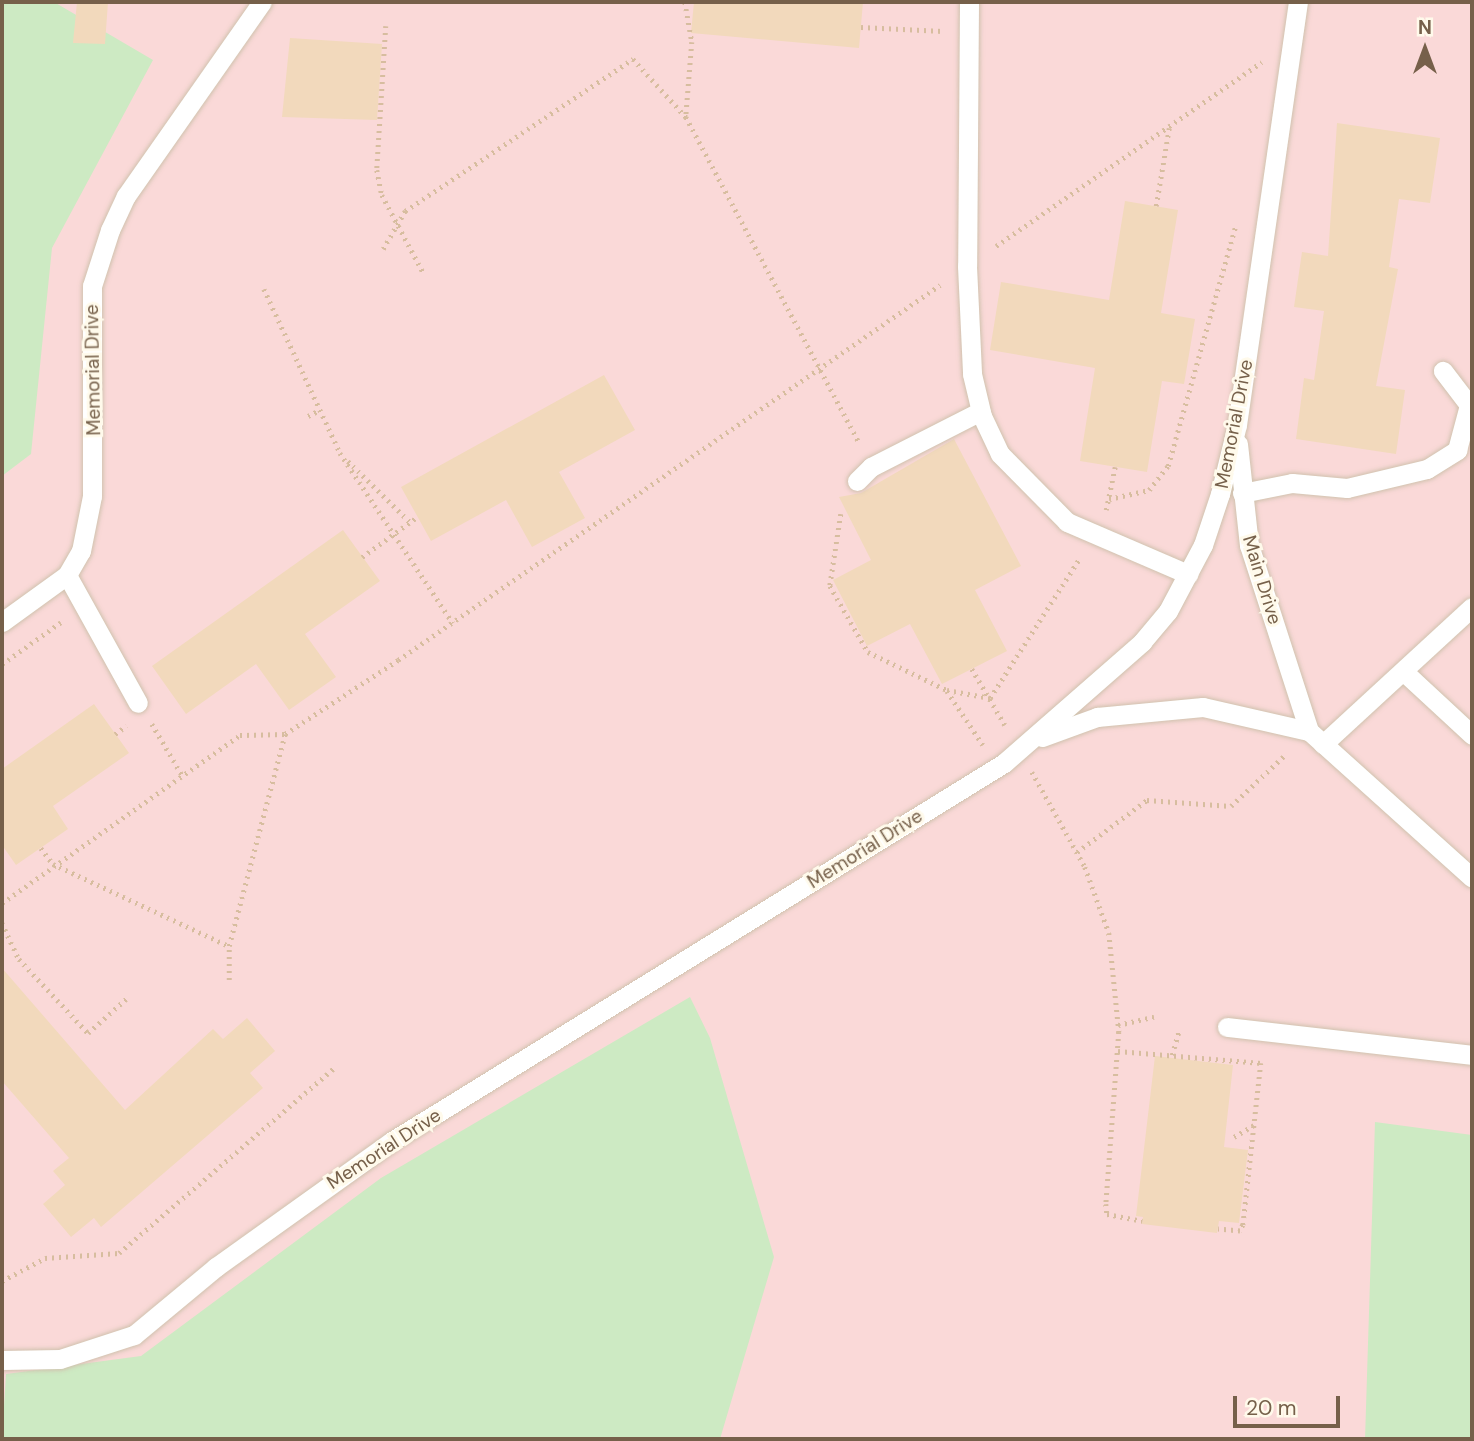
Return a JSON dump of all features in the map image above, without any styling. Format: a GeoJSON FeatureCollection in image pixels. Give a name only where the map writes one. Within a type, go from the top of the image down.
{"type":"FeatureCollection","features":[{"type":"Feature","properties":{"kind":"lane","name":"Memorial Drive"},"geometry":{"type":"LineString","coordinates":[[2,622],[67,575],[81,551],[92,496],[89,333],[92,286],[110,230],[125,196],[262,2]]}},
{"type":"Feature","properties":{"kind":"lane"},"geometry":{"type":"LineString","coordinates":[[969,2],[967,266],[972,374],[981,411],[1000,454],[1031,491],[1068,522],[1188,574]]}},
{"type":"Feature","properties":{"kind":"lane","name":"Memorial Drive"},"geometry":{"type":"LineString","coordinates":[[2,1360],[60,1359],[134,1335],[226,1259],[392,1141],[998,766],[1142,642],[1188,574],[1220,494],[1237,425],[1298,2]]}},
{"type":"Feature","properties":{"kind":"lane"},"geometry":{"type":"LineString","coordinates":[[1242,493],[1292,483],[1347,488],[1427,468],[1457,450],[1471,404],[1443,371]]}},
{"type":"Feature","properties":{"kind":"lane"},"geometry":{"type":"LineString","coordinates":[[857,481],[871,467],[981,411]]}},
{"type":"Feature","properties":{"kind":"lane","name":"Main Drive"},"geometry":{"type":"LineString","coordinates":[[1237,425],[1249,545],[1316,737]]}},
{"type":"Feature","properties":{"kind":"lane"},"geometry":{"type":"LineString","coordinates":[[67,575],[138,703]]}},
{"type":"Feature","properties":{"kind":"lane"},"geometry":{"type":"LineString","coordinates":[[1316,737],[1403,671],[1472,607]]}},
{"type":"Feature","properties":{"kind":"lane"},"geometry":{"type":"LineString","coordinates":[[1403,671],[1472,735]]}},
{"type":"Feature","properties":{"kind":"lane"},"geometry":{"type":"LineString","coordinates":[[1024,746],[1097,718],[1151,709],[1244,712],[1316,737],[1472,878]]}},
{"type":"Feature","properties":{"kind":"lane"},"geometry":{"type":"LineString","coordinates":[[1227,1027],[1472,1055]]}},
{"type":"Feature","properties":{"kind":"path"},"geometry":{"type":"LineString","coordinates":[[685,2],[692,42],[686,117]]}},
{"type":"Feature","properties":{"kind":"path"},"geometry":{"type":"LineString","coordinates":[[386,26],[377,170],[395,221],[424,274]]}},
{"type":"Feature","properties":{"kind":"path"},"geometry":{"type":"LineString","coordinates":[[861,27],[969,32]]}},
{"type":"Feature","properties":{"kind":"path"},"geometry":{"type":"LineString","coordinates":[[1263,72],[1265,49]]}},
{"type":"Feature","properties":{"kind":"path"},"geometry":{"type":"LineString","coordinates":[[383,249],[395,221],[633,59],[686,117],[871,467]]}},
{"type":"Feature","properties":{"kind":"path"},"geometry":{"type":"LineString","coordinates":[[2,903],[53,864],[240,735],[285,734],[453,622],[1264,61],[1290,60]]}},
{"type":"Feature","properties":{"kind":"path"},"geometry":{"type":"LineString","coordinates":[[1156,206],[1169,126]]}},
{"type":"Feature","properties":{"kind":"path"},"geometry":{"type":"LineString","coordinates":[[1109,499],[1149,490],[1168,466],[1236,221]]}},
{"type":"Feature","properties":{"kind":"path"},"geometry":{"type":"LineString","coordinates":[[264,289],[340,453],[453,622]]}},
{"type":"Feature","properties":{"kind":"path"},"geometry":{"type":"LineString","coordinates":[[308,416],[320,410]]}},
{"type":"Feature","properties":{"kind":"path"},"geometry":{"type":"LineString","coordinates":[[340,453],[410,522]]}},
{"type":"Feature","properties":{"kind":"path"},"geometry":{"type":"LineString","coordinates":[[990,698],[1095,534],[1109,499],[1115,467]]}},
{"type":"Feature","properties":{"kind":"path"},"geometry":{"type":"LineString","coordinates":[[841,514],[830,586],[869,652],[947,690],[990,698]]}},
{"type":"Feature","properties":{"kind":"path"},"geometry":{"type":"LineString","coordinates":[[362,557],[417,517]]}},
{"type":"Feature","properties":{"kind":"path"},"geometry":{"type":"LineString","coordinates":[[2,664],[83,607]]}},
{"type":"Feature","properties":{"kind":"path"},"geometry":{"type":"LineString","coordinates":[[972,668],[1024,746],[1101,904],[1118,1025],[1107,1214],[1142,1221]]}},
{"type":"Feature","properties":{"kind":"path"},"geometry":{"type":"LineString","coordinates":[[947,690],[998,766]]}},
{"type":"Feature","properties":{"kind":"path"},"geometry":{"type":"LineString","coordinates":[[138,703],[182,775]]}},
{"type":"Feature","properties":{"kind":"path"},"geometry":{"type":"LineString","coordinates":[[229,980],[229,946],[285,734]]}},
{"type":"Feature","properties":{"kind":"path"},"geometry":{"type":"LineString","coordinates":[[41,848],[53,864],[229,946]]}},
{"type":"Feature","properties":{"kind":"path"},"geometry":{"type":"LineString","coordinates":[[2,923],[19,959],[88,1033],[126,999]]}},
{"type":"Feature","properties":{"kind":"path"},"geometry":{"type":"LineString","coordinates":[[1118,1025],[1154,1017]]}},
{"type":"Feature","properties":{"kind":"path"},"geometry":{"type":"LineString","coordinates":[[1172,1055],[1179,1031]]}},
{"type":"Feature","properties":{"kind":"path"},"geometry":{"type":"LineString","coordinates":[[1118,1051],[1261,1063],[1243,1225],[1240,1231],[1218,1229]]}},
{"type":"Feature","properties":{"kind":"path"},"geometry":{"type":"LineString","coordinates":[[2,1281],[45,1258],[119,1253],[334,1068]]}},
{"type":"Feature","properties":{"kind":"path"},"geometry":{"type":"LineString","coordinates":[[1234,1137],[1254,1125]]}},
{"type":"Feature","properties":{"kind":"shaded area"},"geometry":{"type":"Polygon","coordinates":[[[2,2],[1472,2],[1472,1439],[2,1439],[2,2]]]}},
{"type":"Feature","properties":{"kind":"green space"},"geometry":{"type":"Polygon","coordinates":[[[2,2],[54,2],[153,60],[52,248],[31,454],[2,476],[2,2]]]}},
{"type":"Feature","properties":{"kind":"green space"},"geometry":{"type":"Polygon","coordinates":[[[690,997],[710,1038],[774,1257],[720,1439],[2,1439],[6,1374],[141,1356],[381,1178],[690,997]]]}},
{"type":"Feature","properties":{"kind":"green space"},"geometry":{"type":"Polygon","coordinates":[[[1375,1122],[1472,1135],[1472,1439],[1365,1439],[1375,1122]]]}},
{"type":"Feature","properties":{"kind":"building"},"geometry":{"type":"Polygon","coordinates":[[[77,2],[108,2],[105,44],[73,43],[77,2]]]}},
{"type":"Feature","properties":{"kind":"building"},"geometry":{"type":"Polygon","coordinates":[[[694,2],[863,2],[859,48],[691,33],[694,2]]]}},
{"type":"Feature","properties":{"kind":"building"},"geometry":{"type":"Polygon","coordinates":[[[290,38],[382,44],[377,120],[282,117],[290,38]]]}},
{"type":"Feature","properties":{"kind":"building"},"geometry":{"type":"Polygon","coordinates":[[[1337,123],[1440,138],[1430,203],[1399,199],[1389,267],[1398,269],[1376,386],[1405,390],[1396,454],[1296,439],[1304,378],[1314,380],[1324,311],[1294,307],[1302,252],[1328,256],[1337,123]]]}},
{"type":"Feature","properties":{"kind":"building"},"geometry":{"type":"Polygon","coordinates":[[[1125,201],[1178,210],[1161,313],[1195,319],[1184,384],[1162,381],[1147,472],[1080,461],[1095,368],[990,350],[1001,282],[1109,300],[1125,201]]]}},
{"type":"Feature","properties":{"kind":"building"},"geometry":{"type":"Polygon","coordinates":[[[604,375],[635,430],[559,472],[585,518],[532,547],[506,500],[431,541],[401,487],[604,375]]]}},
{"type":"Feature","properties":{"kind":"building"},"geometry":{"type":"Polygon","coordinates":[[[954,439],[1021,566],[975,590],[1007,651],[942,684],[910,624],[867,646],[833,580],[871,560],[839,497],[861,493],[954,439]]]}},
{"type":"Feature","properties":{"kind":"building"},"geometry":{"type":"Polygon","coordinates":[[[343,530],[380,581],[305,634],[336,677],[289,710],[256,664],[186,714],[152,666],[343,530]]]}},
{"type":"Feature","properties":{"kind":"building"},"geometry":{"type":"Polygon","coordinates":[[[94,704],[129,753],[53,806],[68,829],[16,865],[2,845],[2,769],[94,704]]]}},
{"type":"Feature","properties":{"kind":"building"},"geometry":{"type":"Polygon","coordinates":[[[2,968],[125,1110],[213,1029],[223,1039],[247,1018],[275,1051],[250,1073],[263,1088],[101,1227],[94,1218],[71,1237],[43,1204],[65,1185],[53,1171],[69,1158],[2,1081],[2,968]]]}},
{"type":"Feature","properties":{"kind":"building"},"geometry":{"type":"Polygon","coordinates":[[[1155,1056],[1233,1065],[1224,1147],[1248,1150],[1239,1223],[1219,1221],[1217,1233],[1142,1224],[1143,1217],[1136,1216],[1155,1056]]]}}]}
